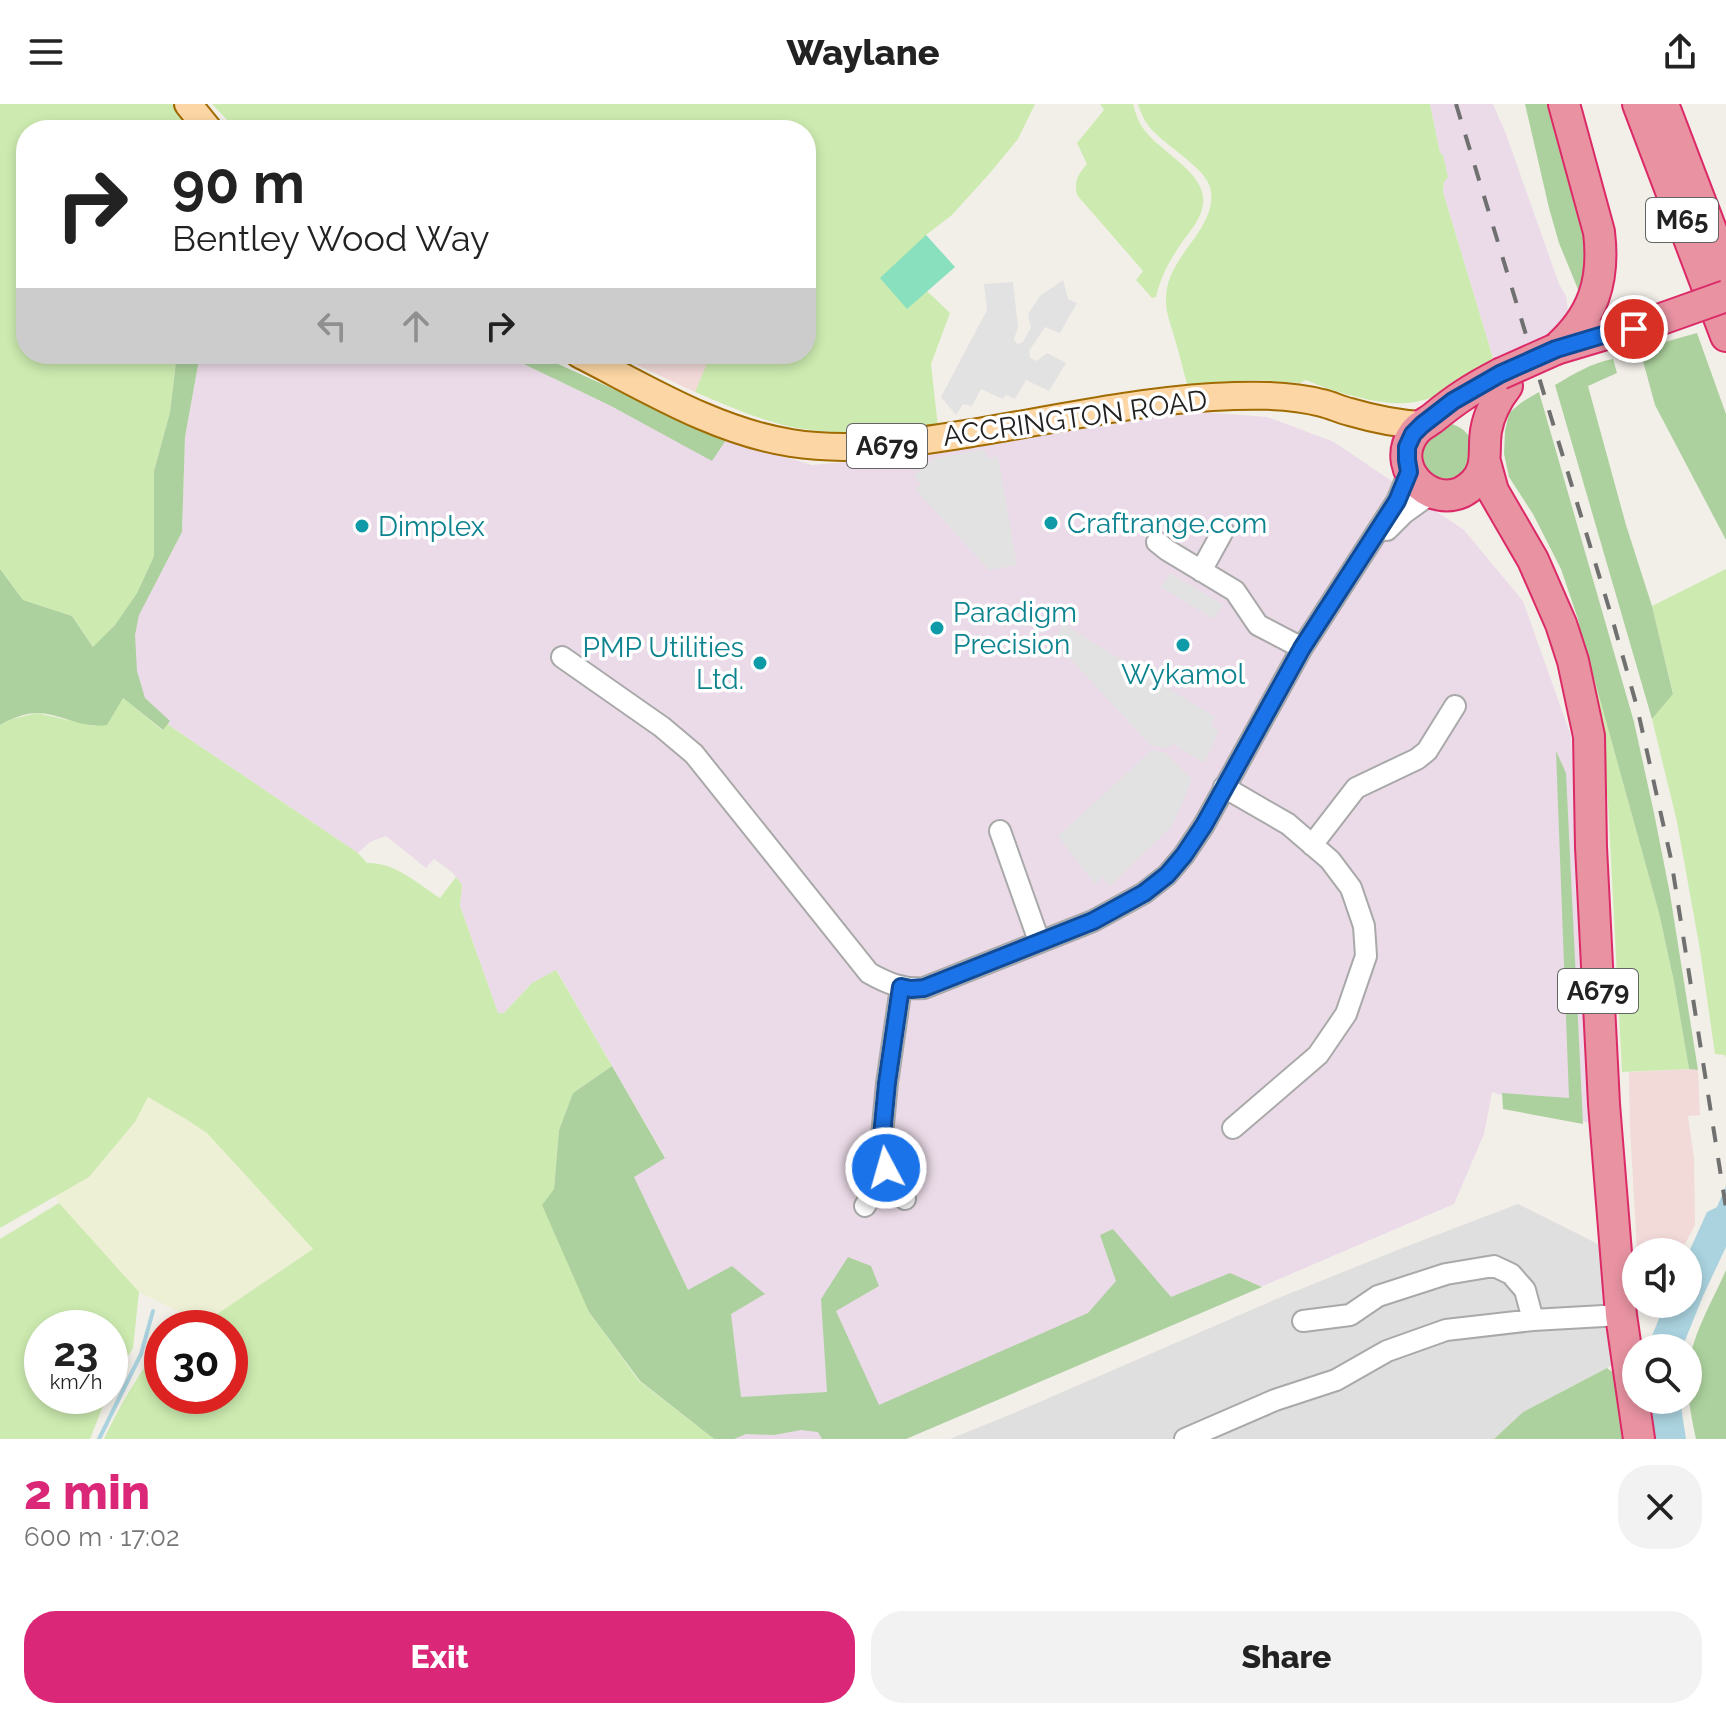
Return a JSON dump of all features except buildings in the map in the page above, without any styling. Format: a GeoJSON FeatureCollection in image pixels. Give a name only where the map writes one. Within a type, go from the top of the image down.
{"type":"FeatureCollection","features":[{"type":"Feature","properties":{"kind":"highway"},"geometry":{"type":"LineString","coordinates":[[1552,355],[1572,334],[1595,295],[1601,253],[1599,232],[1564,104]]}},
{"type":"Feature","properties":{"kind":"highway","name":"M65"},"geometry":{"type":"LineString","coordinates":[[1638,104],[1726,336]]}},
{"type":"Feature","properties":{"kind":"highway","name":"M65"},"geometry":{"type":"LineString","coordinates":[[1663,104],[1726,269]]}},
{"type":"Feature","properties":{"kind":"highway"},"geometry":{"type":"LineString","coordinates":[[1408,466],[1407,447],[1413,434],[1453,401],[1552,355],[1726,296]]}},
{"type":"Feature","properties":{"kind":"highway","name":"A679"},"geometry":{"type":"LineString","coordinates":[[1440,494],[1461,493],[1473,486],[1481,475],[1486,433],[1503,380]]}},
{"type":"Feature","properties":{"kind":"highway","name":"A679"},"geometry":{"type":"LineString","coordinates":[[1426,422],[1442,417],[1463,420],[1481,437],[1493,491],[1527,552]]}},
{"type":"Feature","properties":{"kind":"highway","name":"A679"},"geometry":{"type":"LineString","coordinates":[[1408,466],[1415,481],[1440,494],[1468,499],[1489,510],[1527,552],[1547,589],[1573,661],[1589,736],[1591,847],[1604,1104],[1621,1315],[1639,1439]]}},
{"type":"Feature","properties":{"kind":"main road"},"geometry":{"type":"LineString","coordinates":[[188,104],[201,120]]}},
{"type":"Feature","properties":{"kind":"main road","name":"ACCRINGTON ROAD"},"geometry":{"type":"LineString","coordinates":[[599,364],[734,429],[790,443],[829,446],[878,447],[1136,405],[1211,397],[1242,396],[1321,402],[1403,424],[1426,422]]}},
{"type":"Feature","properties":{"kind":"main road","name":"ACCRINGTON ROAD"},"geometry":{"type":"LineString","coordinates":[[1350,412],[1385,437],[1408,466]]}},
{"type":"Feature","properties":{"kind":"street"},"geometry":{"type":"LineString","coordinates":[[562,657],[662,727],[694,754],[869,973],[889,984],[911,989],[924,988],[1093,921],[1144,893],[1167,875],[1204,825],[1302,648],[1397,501],[1408,466]]}},
{"type":"Feature","properties":{"kind":"street"},"geometry":{"type":"LineString","coordinates":[[1364,552],[1404,513],[1440,494]]}},
{"type":"Feature","properties":{"kind":"street"},"geometry":{"type":"LineString","coordinates":[[1201,571],[1223,531]]}},
{"type":"Feature","properties":{"kind":"street"},"geometry":{"type":"LineString","coordinates":[[1157,542],[1235,591],[1258,625],[1302,648]]}},
{"type":"Feature","properties":{"kind":"street"},"geometry":{"type":"LineString","coordinates":[[1312,845],[1356,788],[1417,759],[1427,751],[1455,706]]}},
{"type":"Feature","properties":{"kind":"street"},"geometry":{"type":"LineString","coordinates":[[1224,787],[1288,824],[1330,860],[1351,888],[1364,926],[1366,956],[1346,1014],[1318,1055],[1233,1128]]}},
{"type":"Feature","properties":{"kind":"street"},"geometry":{"type":"LineString","coordinates":[[1000,831],[1039,941]]}},
{"type":"Feature","properties":{"kind":"street"},"geometry":{"type":"LineString","coordinates":[[901,987],[881,1146],[886,1168],[905,1199]]}},
{"type":"Feature","properties":{"kind":"street"},"geometry":{"type":"LineString","coordinates":[[865,1206],[886,1168]]}},
{"type":"Feature","properties":{"kind":"street"},"geometry":{"type":"LineString","coordinates":[[1303,1321],[1350,1315],[1378,1296],[1446,1274],[1494,1266],[1511,1274],[1525,1290],[1533,1320]]}},
{"type":"Feature","properties":{"kind":"street"},"geometry":{"type":"LineString","coordinates":[[1185,1439],[1275,1400],[1336,1380],[1387,1351],[1446,1330],[1533,1320],[1621,1315]]}},
{"type":"Feature","properties":{"kind":"shaded area"},"geometry":{"type":"Polygon","coordinates":[[[1430,104],[1493,104],[1566,296],[1569,318],[1562,329],[1496,368],[1443,192],[1443,155],[1440,153],[1430,104]]]}},
{"type":"Feature","properties":{"kind":"shaded area"},"geometry":{"type":"Polygon","coordinates":[[[1063,280],[1068,299],[1077,303],[1060,333],[1045,327],[1029,351],[1030,358],[1037,361],[1047,353],[1066,363],[1049,391],[1026,380],[1015,399],[1006,395],[1003,399],[981,389],[972,406],[963,404],[956,415],[941,397],[987,310],[984,284],[1013,282],[1018,327],[1014,339],[1017,344],[1022,343],[1031,328],[1028,314],[1040,296],[1063,280]]]}},
{"type":"Feature","properties":{"kind":"shaded area"},"geometry":{"type":"Polygon","coordinates":[[[198,364],[524,364],[712,460],[726,440],[812,465],[938,453],[1189,411],[1267,417],[1334,442],[1464,530],[1523,601],[1571,736],[1595,1125],[1492,1092],[1484,1134],[1454,1204],[906,1439],[720,1439],[688,1291],[633,1176],[665,1157],[557,971],[532,983],[504,1013],[498,1013],[460,906],[462,885],[452,872],[434,859],[426,868],[386,836],[370,842],[358,853],[167,724],[108,672],[182,532],[185,437],[198,364]]]}},
{"type":"Feature","properties":{"kind":"shaded area"},"geometry":{"type":"Polygon","coordinates":[[[635,364],[707,364],[695,392],[635,364]]]}},
{"type":"Feature","properties":{"kind":"shaded area"},"geometry":{"type":"Polygon","coordinates":[[[985,449],[987,459],[998,456],[1017,565],[989,570],[915,489],[921,484],[914,475],[933,459],[985,449]]]}},
{"type":"Feature","properties":{"kind":"shaded area"},"geometry":{"type":"Polygon","coordinates":[[[1170,573],[1223,605],[1214,619],[1161,587],[1170,573]]]}},
{"type":"Feature","properties":{"kind":"shaded area"},"geometry":{"type":"Polygon","coordinates":[[[1063,624],[1215,717],[1211,726],[1219,731],[1204,763],[1173,744],[1168,748],[1151,746],[1054,641],[1063,624]]]}},
{"type":"Feature","properties":{"kind":"shaded area"},"geometry":{"type":"Polygon","coordinates":[[[1152,750],[1166,753],[1192,780],[1172,826],[1110,886],[1102,877],[1095,884],[1058,836],[1152,750]]]}},
{"type":"Feature","properties":{"kind":"shaded area"},"geometry":{"type":"Polygon","coordinates":[[[1698,1070],[1700,1115],[1688,1116],[1694,1158],[1695,1225],[1688,1238],[1636,1238],[1629,1072],[1698,1070]]]}},
{"type":"Feature","properties":{"kind":"shaded area"},"geometry":{"type":"Polygon","coordinates":[[[1518,1204],[1608,1249],[1620,1361],[1523,1412],[1494,1439],[950,1439],[1281,1297],[1518,1204]]]}},
{"type":"Feature","properties":{"kind":"green space"},"geometry":{"type":"Polygon","coordinates":[[[0,104],[172,104],[183,120],[16,120],[16,364],[176,364],[170,412],[154,471],[154,556],[137,593],[115,625],[94,648],[72,616],[23,600],[0,569],[0,104]]]}},
{"type":"Feature","properties":{"kind":"green space"},"geometry":{"type":"Polygon","coordinates":[[[212,104],[1035,104],[1018,139],[990,173],[952,215],[926,235],[906,309],[927,291],[950,313],[931,364],[938,427],[860,432],[821,431],[783,425],[695,392],[707,364],[816,364],[816,120],[227,120],[212,104]]]}},
{"type":"Feature","properties":{"kind":"green space"},"geometry":{"type":"Polygon","coordinates":[[[1100,104],[1133,104],[1144,129],[1184,166],[1200,186],[1203,197],[1199,218],[1170,261],[1156,297],[1152,298],[1136,280],[1143,271],[1077,195],[1078,178],[1087,164],[1077,143],[1104,110],[1100,104]]]}},
{"type":"Feature","properties":{"kind":"green space"},"geometry":{"type":"Polygon","coordinates":[[[1138,104],[1430,104],[1448,177],[1443,192],[1496,368],[1435,397],[1403,403],[1360,398],[1306,380],[1300,383],[1256,380],[1187,384],[1168,316],[1166,296],[1177,264],[1207,217],[1211,191],[1203,175],[1152,130],[1138,104]]]}},
{"type":"Feature","properties":{"kind":"green space"},"geometry":{"type":"Polygon","coordinates":[[[1525,104],[1555,104],[1592,245],[1582,299],[1559,243],[1525,104]]]}},
{"type":"Feature","properties":{"kind":"green space"},"geometry":{"type":"Polygon","coordinates":[[[926,235],[955,267],[907,309],[880,278],[926,235]]]}},
{"type":"Feature","properties":{"kind":"green space"},"geometry":{"type":"Polygon","coordinates":[[[1697,333],[1726,414],[1726,540],[1655,405],[1643,361],[1647,347],[1697,333]]]}},
{"type":"Feature","properties":{"kind":"green space"},"geometry":{"type":"Polygon","coordinates":[[[1613,359],[1617,373],[1588,386],[1652,606],[1673,694],[1652,719],[1555,385],[1590,366],[1613,359]]]}},
{"type":"Feature","properties":{"kind":"green space"},"geometry":{"type":"Polygon","coordinates":[[[176,364],[198,364],[185,437],[182,532],[139,615],[135,635],[137,671],[145,698],[170,721],[163,730],[123,698],[107,725],[88,725],[37,713],[22,715],[0,725],[0,569],[23,600],[72,616],[93,647],[115,625],[137,593],[154,556],[154,471],[170,412],[176,364]]]}},
{"type":"Feature","properties":{"kind":"green space"},"geometry":{"type":"Polygon","coordinates":[[[524,364],[558,364],[726,440],[712,461],[611,406],[524,364]]]}},
{"type":"Feature","properties":{"kind":"green space"},"geometry":{"type":"Polygon","coordinates":[[[1539,392],[1634,722],[1670,894],[1698,1070],[1689,1069],[1659,913],[1586,649],[1583,649],[1578,619],[1561,569],[1533,514],[1509,477],[1504,454],[1509,413],[1539,392]]]}},
{"type":"Feature","properties":{"kind":"green space"},"geometry":{"type":"Polygon","coordinates":[[[1448,423],[1468,435],[1473,459],[1462,475],[1443,480],[1426,471],[1419,459],[1420,442],[1448,423]]]}},
{"type":"Feature","properties":{"kind":"green space"},"geometry":{"type":"Polygon","coordinates":[[[1726,569],[1726,1058],[1725,1055],[1715,1054],[1677,822],[1652,719],[1673,693],[1652,606],[1726,569]]]}},
{"type":"Feature","properties":{"kind":"green space"},"geometry":{"type":"Polygon","coordinates":[[[1583,649],[1586,649],[1659,913],[1689,1069],[1622,1072],[1608,802],[1599,713],[1583,649]]]}},
{"type":"Feature","properties":{"kind":"green space"},"geometry":{"type":"Polygon","coordinates":[[[122,697],[162,730],[167,724],[358,853],[367,863],[397,870],[440,898],[456,877],[462,885],[460,906],[498,1013],[504,1013],[532,983],[556,970],[612,1066],[573,1093],[559,1130],[554,1189],[589,1312],[639,1381],[714,1439],[104,1439],[117,1414],[128,1414],[128,1394],[144,1368],[144,1414],[248,1414],[248,1310],[223,1310],[313,1249],[207,1133],[148,1097],[135,1122],[89,1177],[0,1228],[0,725],[37,713],[95,726],[122,697]]]}},
{"type":"Feature","properties":{"kind":"green space"},"geometry":{"type":"Polygon","coordinates":[[[1556,751],[1566,773],[1583,1124],[1503,1109],[1502,1093],[1569,1098],[1556,751]]]}},
{"type":"Feature","properties":{"kind":"green space"},"geometry":{"type":"Polygon","coordinates":[[[612,1066],[665,1158],[634,1177],[688,1290],[732,1266],[765,1294],[731,1314],[741,1397],[827,1392],[821,1299],[848,1257],[871,1266],[879,1286],[836,1311],[879,1405],[1088,1313],[1116,1281],[1100,1235],[1113,1229],[1171,1297],[1230,1273],[1262,1287],[906,1439],[822,1439],[818,1432],[801,1430],[714,1439],[640,1381],[589,1312],[542,1205],[554,1189],[559,1130],[573,1093],[612,1066]]]}},
{"type":"Feature","properties":{"kind":"green space"},"geometry":{"type":"Polygon","coordinates":[[[148,1097],[207,1133],[313,1249],[223,1310],[176,1310],[139,1292],[55,1195],[89,1177],[135,1122],[148,1097]]]}},
{"type":"Feature","properties":{"kind":"green space"},"geometry":{"type":"Polygon","coordinates":[[[59,1203],[139,1292],[133,1348],[128,1356],[128,1310],[24,1310],[24,1414],[100,1414],[90,1439],[0,1439],[0,1239],[59,1203]]]}},
{"type":"Feature","properties":{"kind":"green space"},"geometry":{"type":"Polygon","coordinates":[[[1726,1270],[1726,1439],[1696,1439],[1692,1414],[1702,1414],[1702,1334],[1697,1334],[1726,1270]]]}},
{"type":"Feature","properties":{"kind":"green space"},"geometry":{"type":"Polygon","coordinates":[[[1607,1368],[1622,1379],[1622,1414],[1628,1414],[1632,1439],[1494,1439],[1523,1412],[1607,1368]]]}},
{"type":"Feature","properties":{"kind":"water"},"geometry":{"type":"Polygon","coordinates":[[[1726,1186],[1726,1247],[1702,1298],[1702,1238],[1695,1238],[1707,1212],[1717,1207],[1726,1186]]]}},
{"type":"Feature","properties":{"kind":"water"},"geometry":{"type":"Polygon","coordinates":[[[1659,1318],[1694,1318],[1688,1334],[1653,1334],[1659,1318]]]}},
{"type":"Feature","properties":{"kind":"water"},"geometry":{"type":"Polygon","coordinates":[[[1651,1414],[1682,1414],[1686,1439],[1655,1439],[1651,1414]]]}},
{"type":"Feature","properties":{"kind":"waterway"},"geometry":{"type":"LineString","coordinates":[[99,1439],[144,1343]]}},
{"type":"Feature","properties":{"kind":"railway"},"geometry":{"type":"LineString","coordinates":[[1456,104],[1637,707],[1671,859],[1726,1208]]}},
{"type":"Feature","properties":{"kind":"place","name":"Craftrange.com"},"geometry":{"type":"Point","coordinates":[1051,523]}},
{"type":"Feature","properties":{"kind":"place","name":"Dimplex"},"geometry":{"type":"Point","coordinates":[362,526]}},
{"type":"Feature","properties":{"kind":"place","name":"Paradigm Precision"},"geometry":{"type":"Point","coordinates":[937,628]}},
{"type":"Feature","properties":{"kind":"place","name":"Wykamol"},"geometry":{"type":"Point","coordinates":[1183,645]}},
{"type":"Feature","properties":{"kind":"place","name":"PMP Utilities Ltd."},"geometry":{"type":"Point","coordinates":[760,663]}},
{"type":"Feature","properties":{"kind":"route"},"geometry":{"type":"LineString","coordinates":[[886,1168],[881,1146],[901,987],[924,988],[1093,921],[1144,893],[1167,875],[1204,825],[1302,648],[1397,501],[1409,472],[1407,447],[1413,434],[1453,401],[1500,374],[1556,349],[1623,329],[1634,329]]}}]}
